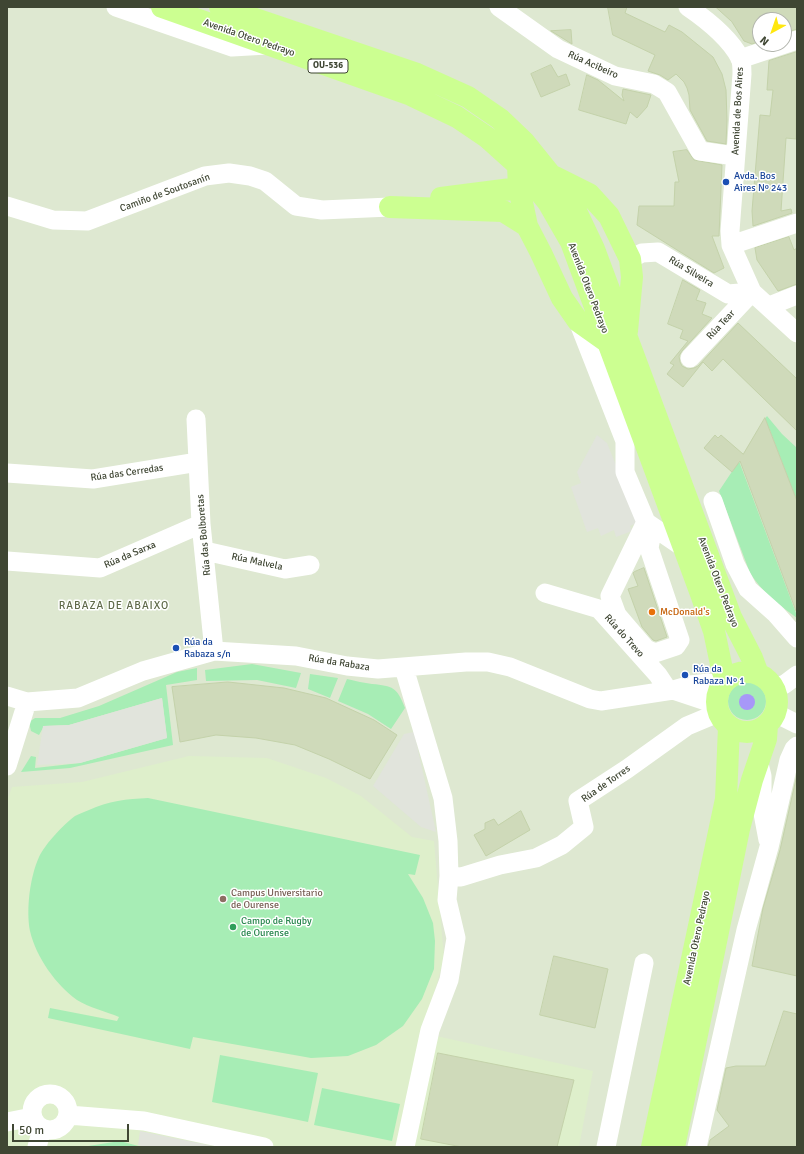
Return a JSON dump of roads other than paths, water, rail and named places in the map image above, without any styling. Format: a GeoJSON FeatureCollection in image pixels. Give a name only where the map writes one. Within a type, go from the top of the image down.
{"type":"FeatureCollection","features":[{"type":"Feature","properties":{"kind":"main road","name":"Avenida Otero Pedrayo"},"geometry":{"type":"LineString","coordinates":[[162,7],[411,95],[457,117],[488,138],[518,165],[548,202],[565,212]]}},
{"type":"Feature","properties":{"kind":"main road","name":"Avenida Otero Pedrayo"},"geometry":{"type":"LineString","coordinates":[[220,7],[417,74],[468,97],[500,119],[524,142],[550,173],[565,212],[594,249],[602,298],[618,340],[730,617],[752,658],[758,674]]}},
{"type":"Feature","properties":{"kind":"main road"},"geometry":{"type":"LineString","coordinates":[[518,165],[519,188],[527,226],[562,298],[578,321],[618,340],[631,268],[609,216],[589,194],[550,173]]}},
{"type":"Feature","properties":{"kind":"main road"},"geometry":{"type":"LineString","coordinates":[[390,207],[519,188]]}},
{"type":"Feature","properties":{"kind":"main road"},"geometry":{"type":"LineString","coordinates":[[390,207],[503,211],[527,226]]}},
{"type":"Feature","properties":{"kind":"main road"},"geometry":{"type":"LineString","coordinates":[[541,253],[545,223],[565,212],[609,216]]}},
{"type":"Feature","properties":{"kind":"main road"},"geometry":{"type":"LineString","coordinates":[[562,298],[602,298],[631,268]]}},
{"type":"Feature","properties":{"kind":"main road","name":"Avenida Otero Pedrayo"},"geometry":{"type":"LineString","coordinates":[[618,340],[684,548],[714,631],[722,669],[726,799],[652,1147]]}},
{"type":"Feature","properties":{"kind":"main road"},"geometry":{"type":"LineString","coordinates":[[741,672],[758,674],[765,678],[774,689],[777,700],[771,719],[756,731],[750,733],[742,732],[722,701],[732,675],[741,672]]}},
{"type":"Feature","properties":{"kind":"main road","name":"Avenida Otero Pedrayo"},"geometry":{"type":"LineString","coordinates":[[674,1147],[739,829],[752,780],[771,719]]}},
{"type":"Feature","properties":{"kind":"street"},"geometry":{"type":"LineString","coordinates":[[116,7],[232,48],[270,45]]}},
{"type":"Feature","properties":{"kind":"street","name":"Rúa Acibeiro"},"geometry":{"type":"LineString","coordinates":[[499,7],[558,49],[615,76],[654,84],[667,92],[700,151],[735,156]]}},
{"type":"Feature","properties":{"kind":"street","name":"Avenida de Bos Aires"},"geometry":{"type":"LineString","coordinates":[[694,9],[725,37],[740,59],[742,74],[730,231],[731,245],[752,292],[797,333]]}},
{"type":"Feature","properties":{"kind":"street"},"geometry":{"type":"LineString","coordinates":[[740,59],[797,40]]}},
{"type":"Feature","properties":{"kind":"street","name":"Camiño de Soutosanín"},"geometry":{"type":"LineString","coordinates":[[7,206],[53,220],[87,222],[205,176],[229,173],[250,176],[265,181],[296,206],[322,210],[390,207]]}},
{"type":"Feature","properties":{"kind":"street"},"geometry":{"type":"LineString","coordinates":[[731,245],[797,223]]}},
{"type":"Feature","properties":{"kind":"street","name":"Rúa Silveira"},"geometry":{"type":"LineString","coordinates":[[631,268],[642,253],[658,252],[728,294],[752,292]]}},
{"type":"Feature","properties":{"kind":"street","name":"Rúa Tear"},"geometry":{"type":"LineString","coordinates":[[690,358],[752,292]]}},
{"type":"Feature","properties":{"kind":"street"},"geometry":{"type":"LineString","coordinates":[[769,306],[797,295]]}},
{"type":"Feature","properties":{"kind":"street"},"geometry":{"type":"LineString","coordinates":[[578,321],[625,441],[625,472],[650,525],[649,548],[680,640],[676,646],[655,653],[646,650],[617,615],[610,596],[650,525]]}},
{"type":"Feature","properties":{"kind":"street","name":"Rúa das Bolboretas"},"geometry":{"type":"LineString","coordinates":[[196,418],[201,524],[205,551],[214,651]]}},
{"type":"Feature","properties":{"kind":"street","name":"Rúa das Cerredas"},"geometry":{"type":"LineString","coordinates":[[7,473],[94,479],[198,462]]}},
{"type":"Feature","properties":{"kind":"street"},"geometry":{"type":"LineString","coordinates":[[713,501],[735,564],[748,589],[776,614],[797,638]]}},
{"type":"Feature","properties":{"kind":"street","name":"Rúa da Sarxa"},"geometry":{"type":"LineString","coordinates":[[7,561],[100,568],[201,524]]}},
{"type":"Feature","properties":{"kind":"street"},"geometry":{"type":"LineString","coordinates":[[650,525],[684,548]]}},
{"type":"Feature","properties":{"kind":"street","name":"Rúa Malvela"},"geometry":{"type":"LineString","coordinates":[[205,551],[285,569],[310,565]]}},
{"type":"Feature","properties":{"kind":"street","name":"Rúa do Trevo"},"geometry":{"type":"LineString","coordinates":[[545,593],[600,609],[670,690]]}},
{"type":"Feature","properties":{"kind":"street","name":"Rúa da Rabaza"},"geometry":{"type":"LineString","coordinates":[[7,696],[27,702],[78,698],[143,671],[214,651],[296,656],[347,666],[378,670],[466,662],[488,662],[510,667],[590,699],[601,701],[670,690]]}},
{"type":"Feature","properties":{"kind":"street"},"geometry":{"type":"LineString","coordinates":[[404,668],[443,798],[448,841],[449,876],[447,900],[456,938],[449,980],[430,1030],[405,1147]]}},
{"type":"Feature","properties":{"kind":"street"},"geometry":{"type":"LineString","coordinates":[[774,689],[785,684],[797,675]]}},
{"type":"Feature","properties":{"kind":"street"},"geometry":{"type":"LineString","coordinates":[[670,690],[706,701],[722,701]]}},
{"type":"Feature","properties":{"kind":"street","name":"Rúa de Torres"},"geometry":{"type":"LineString","coordinates":[[449,876],[461,877],[536,858],[562,845],[584,826],[578,801],[627,769],[722,701]]}},
{"type":"Feature","properties":{"kind":"street"},"geometry":{"type":"LineString","coordinates":[[7,766],[27,702]]}},
{"type":"Feature","properties":{"kind":"street"},"geometry":{"type":"LineString","coordinates":[[771,719],[797,724]]}},
{"type":"Feature","properties":{"kind":"street"},"geometry":{"type":"LineString","coordinates":[[698,1147],[746,930],[769,847],[789,760],[794,748],[797,746]]}},
{"type":"Feature","properties":{"kind":"street"},"geometry":{"type":"LineString","coordinates":[[758,760],[762,776],[762,808],[769,847]]}},
{"type":"Feature","properties":{"kind":"street"},"geometry":{"type":"LineString","coordinates":[[606,1147],[644,963]]}},
{"type":"Feature","properties":{"kind":"street"},"geometry":{"type":"LineString","coordinates":[[7,1122],[37,1123],[50,1131],[59,1128],[65,1123],[68,1115],[66,1104],[62,1099],[58,1096],[46,1095],[41,1097],[33,1105],[37,1123],[37,1147]]}},
{"type":"Feature","properties":{"kind":"street"},"geometry":{"type":"LineString","coordinates":[[68,1115],[144,1121],[264,1147]]}},
{"type":"Feature","properties":{"kind":"place","name":"Avda. Bos Aires Nº 243"},"geometry":{"type":"Point","coordinates":[726,182]}},
{"type":"Feature","properties":{"kind":"place","name":"McDonald's"},"geometry":{"type":"Point","coordinates":[652,612]}},
{"type":"Feature","properties":{"kind":"place","name":"Rúa da Rabaza s/n"},"geometry":{"type":"Point","coordinates":[176,648]}},
{"type":"Feature","properties":{"kind":"place","name":"Rúa da Rabaza Nº 1"},"geometry":{"type":"Point","coordinates":[685,675]}},
{"type":"Feature","properties":{"kind":"place","name":"Campus Universitario de Ourense"},"geometry":{"type":"Point","coordinates":[223,899]}},
{"type":"Feature","properties":{"kind":"place","name":"Campo de Rugby de Ourense"},"geometry":{"type":"Point","coordinates":[233,927]}},
{"type":"Feature","properties":{"kind":"district","name":"RABAZA DE ABAIXO"},"geometry":{"type":"Point","coordinates":[114,606]}}]}
